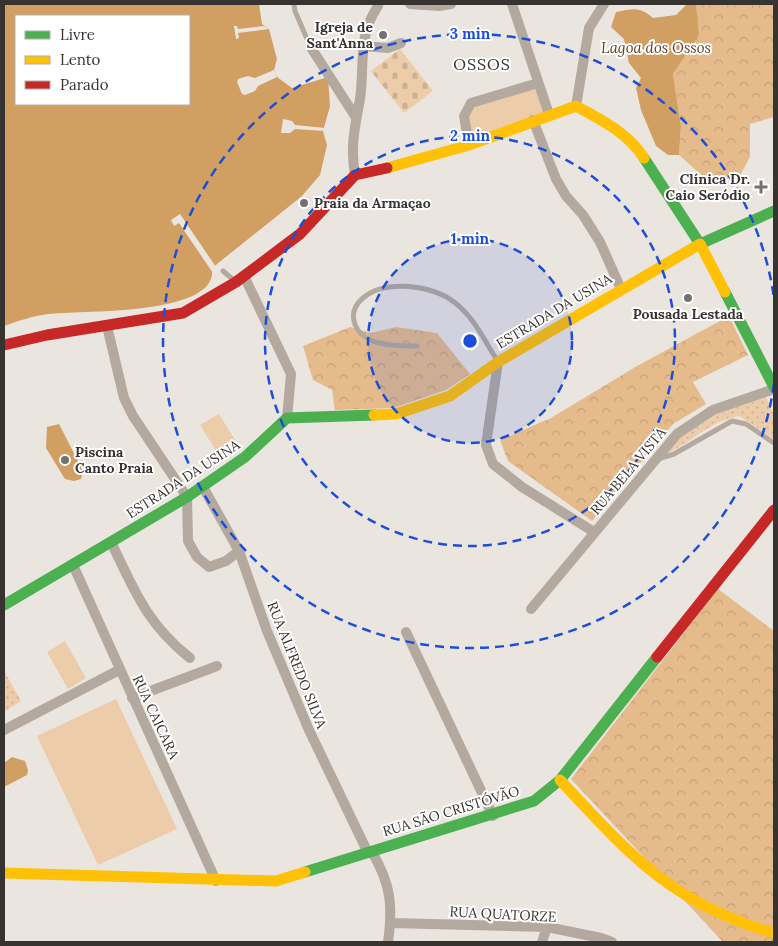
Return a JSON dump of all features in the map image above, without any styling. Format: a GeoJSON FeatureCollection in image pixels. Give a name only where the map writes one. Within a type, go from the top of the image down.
{"type":"FeatureCollection","features":[{"type":"Feature","properties":{"kind":"main road"},"geometry":{"type":"LineString","coordinates":[[4,345],[47,335],[183,313],[240,279],[300,234],[355,175],[419,160],[469,145],[548,114],[576,106],[611,125],[636,146],[700,244],[774,388]]}},
{"type":"Feature","properties":{"kind":"main road","name":"ESTRADA DA USINA"},"geometry":{"type":"LineString","coordinates":[[4,605],[32,585],[73,565],[203,487],[246,457],[287,418],[396,414],[450,396],[498,362],[621,289],[700,244],[774,211]]}},
{"type":"Feature","properties":{"kind":"main road","name":"RUA SÃO CRISTÓVÃO"},"geometry":{"type":"LineString","coordinates":[[4,873],[216,881],[276,881],[492,816],[534,801],[560,780],[774,510]]}},
{"type":"Feature","properties":{"kind":"main road"},"geometry":{"type":"LineString","coordinates":[[560,780],[641,863],[664,883],[705,906],[774,933]]}},
{"type":"Feature","properties":{"kind":"street"},"geometry":{"type":"LineString","coordinates":[[412,5],[451,4]]}},
{"type":"Feature","properties":{"kind":"street"},"geometry":{"type":"LineString","coordinates":[[512,4],[548,114]]}},
{"type":"Feature","properties":{"kind":"street"},"geometry":{"type":"LineString","coordinates":[[576,106],[589,28],[604,4]]}},
{"type":"Feature","properties":{"kind":"street"},"geometry":{"type":"LineString","coordinates":[[355,175],[352,159],[355,116],[360,99],[363,46],[366,26],[378,6]]}},
{"type":"Feature","properties":{"kind":"street"},"geometry":{"type":"LineString","coordinates":[[363,46],[388,48],[401,43]]}},
{"type":"Feature","properties":{"kind":"street"},"geometry":{"type":"LineString","coordinates":[[310,46],[355,116]]}},
{"type":"Feature","properties":{"kind":"street"},"geometry":{"type":"LineString","coordinates":[[469,145],[464,116],[471,103],[538,83]]}},
{"type":"Feature","properties":{"kind":"street"},"geometry":{"type":"LineString","coordinates":[[533,120],[556,179],[566,196],[584,216],[600,242],[621,289]]}},
{"type":"Feature","properties":{"kind":"street"},"geometry":{"type":"LineString","coordinates":[[240,279],[291,374],[287,418]]}},
{"type":"Feature","properties":{"kind":"street"},"geometry":{"type":"LineString","coordinates":[[107,326],[124,398],[133,416],[187,497],[188,541],[202,563],[209,567],[239,551]]}},
{"type":"Feature","properties":{"kind":"street"},"geometry":{"type":"LineString","coordinates":[[498,362],[486,445],[493,464],[522,487],[594,532]]}},
{"type":"Feature","properties":{"kind":"street","name":"RUA BELA VISTA"},"geometry":{"type":"LineString","coordinates":[[531,609],[652,461],[677,434],[693,421],[713,410],[774,388]]}},
{"type":"Feature","properties":{"kind":"street","name":"RUA ALFREDO SILVA"},"geometry":{"type":"LineString","coordinates":[[203,487],[239,551],[267,631],[305,721],[370,853],[384,873],[390,904],[391,923],[388,942]]}},
{"type":"Feature","properties":{"kind":"street"},"geometry":{"type":"LineString","coordinates":[[111,542],[143,608],[160,630],[190,658]]}},
{"type":"Feature","properties":{"kind":"street","name":"RUA CAICARA"},"geometry":{"type":"LineString","coordinates":[[73,565],[216,881]]}},
{"type":"Feature","properties":{"kind":"street"},"geometry":{"type":"LineString","coordinates":[[406,632],[492,816]]}},
{"type":"Feature","properties":{"kind":"street"},"geometry":{"type":"LineString","coordinates":[[132,698],[217,666]]}},
{"type":"Feature","properties":{"kind":"street"},"geometry":{"type":"LineString","coordinates":[[4,730],[119,670]]}},
{"type":"Feature","properties":{"kind":"street","name":"RUA QUATORZE"},"geometry":{"type":"LineString","coordinates":[[391,923],[547,928],[601,938],[612,942]]}},
{"type":"Feature","properties":{"kind":"street"},"geometry":{"type":"LineString","coordinates":[[542,942],[547,928]]}},
{"type":"Feature","properties":{"kind":"lane"},"geometry":{"type":"LineString","coordinates":[[294,4],[295,12],[310,46]]}},
{"type":"Feature","properties":{"kind":"lane"},"geometry":{"type":"LineString","coordinates":[[223,270],[240,279]]}},
{"type":"Feature","properties":{"kind":"lane"},"geometry":{"type":"LineString","coordinates":[[417,346],[380,344],[368,339],[358,330],[355,324],[353,316],[358,303],[371,293],[400,285],[414,286],[452,300],[476,324],[498,362]]}},
{"type":"Feature","properties":{"kind":"lane"},"geometry":{"type":"LineString","coordinates":[[652,461],[674,454],[732,420],[746,424],[774,443]]}},
{"type":"Feature","properties":{"kind":"green space"},"geometry":{"type":"Polygon","coordinates":[[[696,4],[774,4],[774,117],[750,124],[750,157],[739,177],[708,181],[679,155],[681,126],[673,74],[698,35],[696,4]]]}},
{"type":"Feature","properties":{"kind":"green space"},"geometry":{"type":"Polygon","coordinates":[[[400,49],[433,91],[404,113],[371,71],[400,49]]]}},
{"type":"Feature","properties":{"kind":"green space"},"geometry":{"type":"Polygon","coordinates":[[[537,86],[546,115],[475,140],[469,120],[471,112],[478,104],[537,86]]]}},
{"type":"Feature","properties":{"kind":"green space"},"geometry":{"type":"Polygon","coordinates":[[[729,316],[748,355],[693,382],[706,404],[673,424],[592,521],[508,461],[500,440],[551,418],[637,366],[729,316]]]}},
{"type":"Feature","properties":{"kind":"green space"},"geometry":{"type":"Polygon","coordinates":[[[350,327],[371,333],[396,327],[437,333],[470,374],[446,390],[393,408],[335,410],[332,390],[313,380],[303,346],[350,327]]]}},
{"type":"Feature","properties":{"kind":"green space"},"geometry":{"type":"Polygon","coordinates":[[[766,397],[774,415],[774,439],[739,416],[717,423],[681,446],[662,455],[680,438],[715,415],[766,397]]]}},
{"type":"Feature","properties":{"kind":"green space"},"geometry":{"type":"Polygon","coordinates":[[[219,414],[240,448],[221,459],[200,425],[219,414]]]}},
{"type":"Feature","properties":{"kind":"green space"},"geometry":{"type":"Polygon","coordinates":[[[718,589],[774,631],[774,942],[723,942],[571,779],[718,589]]]}},
{"type":"Feature","properties":{"kind":"green space"},"geometry":{"type":"Polygon","coordinates":[[[65,641],[86,678],[68,689],[47,652],[65,641]]]}},
{"type":"Feature","properties":{"kind":"green space"},"geometry":{"type":"Polygon","coordinates":[[[4,671],[21,701],[4,712],[4,671]]]}},
{"type":"Feature","properties":{"kind":"green space"},"geometry":{"type":"Polygon","coordinates":[[[116,699],[177,829],[98,865],[37,736],[116,699]]]}},
{"type":"Feature","properties":{"kind":"water"},"geometry":{"type":"Polygon","coordinates":[[[4,4],[259,4],[262,24],[269,29],[277,59],[274,70],[277,77],[292,88],[328,77],[330,106],[323,131],[327,145],[320,175],[302,196],[212,268],[208,284],[194,295],[171,303],[144,308],[42,315],[4,326],[4,4]]]}},
{"type":"Feature","properties":{"kind":"water","name":"Lagoa dos Ossos"},"geometry":{"type":"Polygon","coordinates":[[[687,4],[696,4],[699,35],[673,74],[681,126],[679,155],[668,155],[656,146],[641,110],[636,88],[641,78],[629,63],[624,39],[611,27],[616,12],[636,9],[653,18],[676,15],[687,4]]]}},
{"type":"Feature","properties":{"kind":"water","name":"Piscina Canto Praia"},"geometry":{"type":"Polygon","coordinates":[[[59,424],[83,471],[81,479],[74,481],[65,479],[46,448],[47,427],[59,424]]]}},
{"type":"Feature","properties":{"kind":"water"},"geometry":{"type":"Polygon","coordinates":[[[12,757],[25,761],[28,770],[27,775],[4,787],[4,763],[12,757]]]}},
{"type":"Feature","properties":{"kind":"pier"},"geometry":{"type":"Polygon","coordinates":[[[234,26],[237,26],[238,29],[264,26],[269,29],[238,33],[239,38],[236,39],[234,26]]]}},
{"type":"Feature","properties":{"kind":"pier"},"geometry":{"type":"Polygon","coordinates":[[[274,70],[277,77],[258,86],[255,91],[245,95],[242,94],[237,82],[238,79],[248,76],[255,78],[274,70]]]}},
{"type":"Feature","properties":{"kind":"pier"},"geometry":{"type":"Polygon","coordinates":[[[283,119],[292,121],[295,125],[325,128],[325,131],[295,129],[290,133],[281,133],[283,119]]]}},
{"type":"Feature","properties":{"kind":"pier"},"geometry":{"type":"Polygon","coordinates":[[[180,214],[216,267],[214,269],[215,276],[179,223],[174,226],[171,220],[180,214]]]}},
{"type":"Feature","properties":{"kind":"traffic: fast"},"geometry":{"type":"LineString","coordinates":[[644,158],[700,244],[774,211]]}},
{"type":"Feature","properties":{"kind":"traffic: fast"},"geometry":{"type":"LineString","coordinates":[[725,292],[774,387]]}},
{"type":"Feature","properties":{"kind":"traffic: fast"},"geometry":{"type":"LineString","coordinates":[[4,605],[187,497],[245,457],[287,418],[374,415]]}},
{"type":"Feature","properties":{"kind":"traffic: fast"},"geometry":{"type":"LineString","coordinates":[[305,872],[534,801],[560,780],[657,657]]}},
{"type":"Feature","properties":{"kind":"traffic: slow"},"geometry":{"type":"LineString","coordinates":[[387,168],[469,145],[576,106],[622,134],[638,149],[644,158]]}},
{"type":"Feature","properties":{"kind":"traffic: slow"},"geometry":{"type":"LineString","coordinates":[[374,415],[396,414],[450,396],[498,362],[700,244],[725,292]]}},
{"type":"Feature","properties":{"kind":"traffic: slow"},"geometry":{"type":"LineString","coordinates":[[560,780],[631,853],[680,891],[707,907],[738,921],[774,933]]}},
{"type":"Feature","properties":{"kind":"traffic: slow"},"geometry":{"type":"LineString","coordinates":[[4,873],[276,881],[305,872]]}},
{"type":"Feature","properties":{"kind":"traffic: jam"},"geometry":{"type":"LineString","coordinates":[[4,345],[47,335],[183,313],[236,282],[300,234],[355,175],[387,168]]}},
{"type":"Feature","properties":{"kind":"traffic: jam"},"geometry":{"type":"LineString","coordinates":[[657,657],[774,510]]}},
{"type":"Feature","properties":{"kind":"place","name":"Igreja de Sant'Anna"},"geometry":{"type":"Point","coordinates":[383,35]}},
{"type":"Feature","properties":{"kind":"place","name":"Clínica Dr. Caio Seródio"},"geometry":{"type":"Point","coordinates":[761,187]}},
{"type":"Feature","properties":{"kind":"place","name":"Praia da Armaçao"},"geometry":{"type":"Point","coordinates":[304,203]}},
{"type":"Feature","properties":{"kind":"place","name":"Pousada Lestada"},"geometry":{"type":"Point","coordinates":[688,298]}},
{"type":"Feature","properties":{"kind":"place","name":"Piscina Canto Praia"},"geometry":{"type":"Point","coordinates":[65,460]}},
{"type":"Feature","properties":{"kind":"district","name":"OSSOS"},"geometry":{"type":"Point","coordinates":[482,64]}}]}
